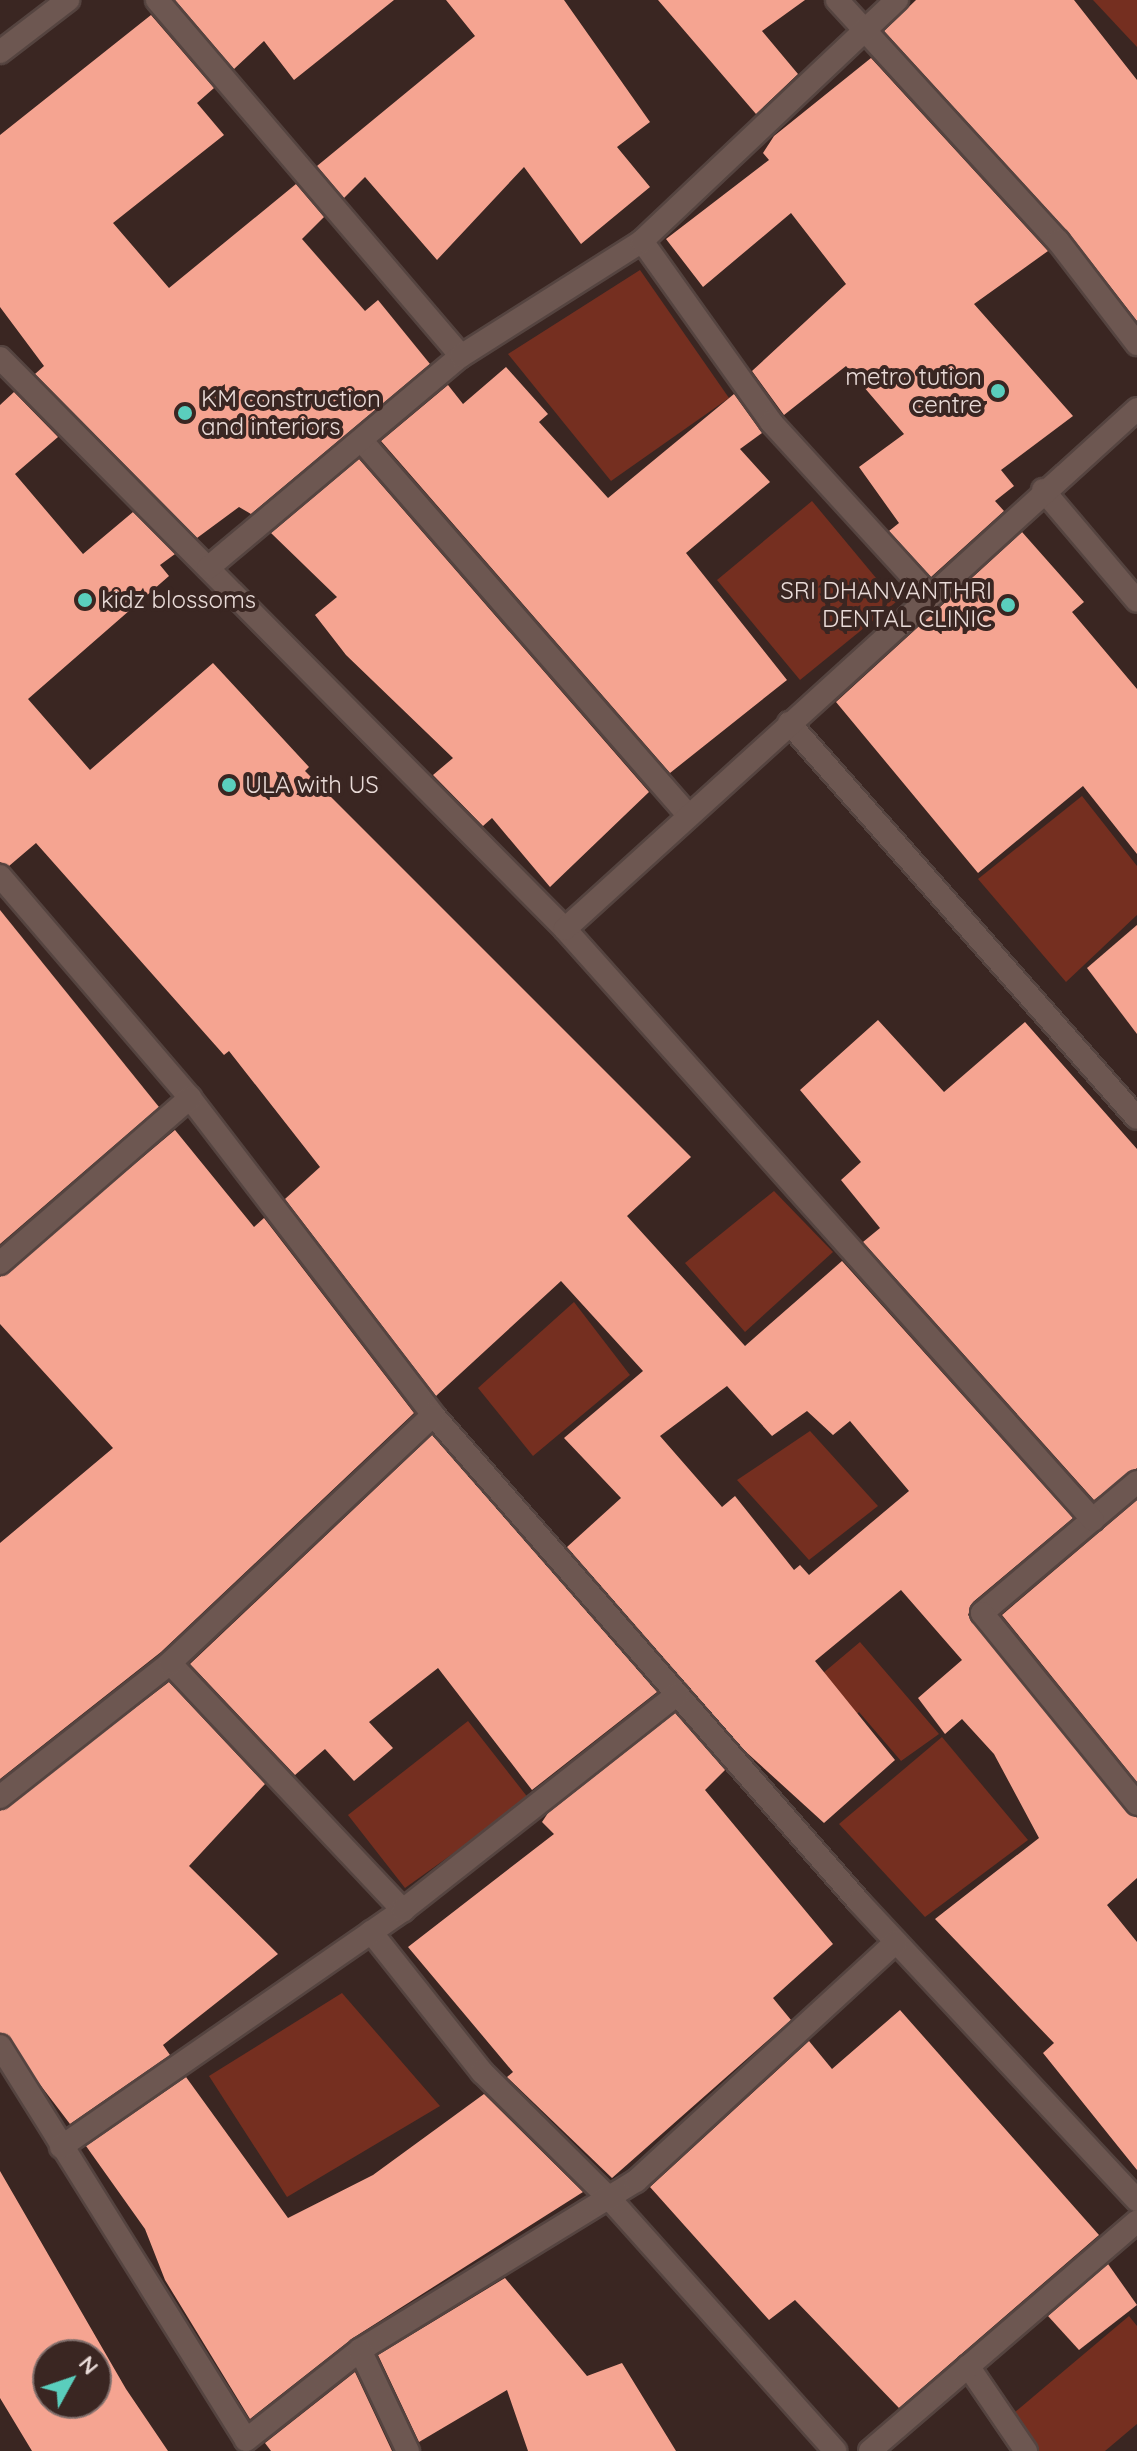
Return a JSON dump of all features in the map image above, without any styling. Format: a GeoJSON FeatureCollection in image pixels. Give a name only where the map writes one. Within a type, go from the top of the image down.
{"type":"FeatureCollection","features":[{"type":"Feature","properties":{"kind":"street"},"geometry":{"type":"LineString","coordinates":[[0,52],[68,0]]}},
{"type":"Feature","properties":{"kind":"street"},"geometry":{"type":"LineString","coordinates":[[157,0],[461,356]]}},
{"type":"Feature","properties":{"kind":"street"},"geometry":{"type":"LineString","coordinates":[[837,0],[859,28],[1058,241],[1137,344]]}},
{"type":"Feature","properties":{"kind":"street"},"geometry":{"type":"LineString","coordinates":[[208,568],[461,356],[642,241],[859,28],[897,0]]}},
{"type":"Feature","properties":{"kind":"street"},"geometry":{"type":"LineString","coordinates":[[642,241],[771,422],[927,593]]}},
{"type":"Feature","properties":{"kind":"street"},"geometry":{"type":"LineString","coordinates":[[0,358],[565,929],[1093,1520]]}},
{"type":"Feature","properties":{"kind":"street"},"geometry":{"type":"LineString","coordinates":[[565,929],[927,593],[1137,409]]}},
{"type":"Feature","properties":{"kind":"street"},"geometry":{"type":"LineString","coordinates":[[361,440],[688,815]]}},
{"type":"Feature","properties":{"kind":"street"},"geometry":{"type":"LineString","coordinates":[[1043,490],[1137,601]]}},
{"type":"Feature","properties":{"kind":"street"},"geometry":{"type":"LineString","coordinates":[[789,723],[1137,1118]]}},
{"type":"Feature","properties":{"kind":"street"},"geometry":{"type":"LineString","coordinates":[[0,876],[190,1098],[433,1415],[896,1942],[1137,2200]]}},
{"type":"Feature","properties":{"kind":"street"},"geometry":{"type":"LineString","coordinates":[[0,1263],[190,1098]]}},
{"type":"Feature","properties":{"kind":"street"},"geometry":{"type":"LineString","coordinates":[[0,1797],[170,1663],[433,1415]]}},
{"type":"Feature","properties":{"kind":"street"},"geometry":{"type":"LineString","coordinates":[[1134,1491],[1093,1520],[982,1613],[1137,1804]]}},
{"type":"Feature","properties":{"kind":"street"},"geometry":{"type":"LineString","coordinates":[[170,1663],[403,1910]]}},
{"type":"Feature","properties":{"kind":"street"},"geometry":{"type":"LineString","coordinates":[[61,2147],[403,1910],[677,1694]]}},
{"type":"Feature","properties":{"kind":"street"},"geometry":{"type":"LineString","coordinates":[[371,1932],[482,2072],[610,2199],[835,2451]]}},
{"type":"Feature","properties":{"kind":"street"},"geometry":{"type":"LineString","coordinates":[[0,2046],[246,2440],[360,2350],[610,2199],[896,1942]]}},
{"type":"Feature","properties":{"kind":"street"},"geometry":{"type":"LineString","coordinates":[[870,2451],[1137,2221]]}},
{"type":"Feature","properties":{"kind":"street"},"geometry":{"type":"LineString","coordinates":[[360,2350],[408,2451]]}},
{"type":"Feature","properties":{"kind":"street"},"geometry":{"type":"LineString","coordinates":[[968,2366],[1026,2451]]}},
{"type":"Feature","properties":{"kind":"shaded area"},"geometry":{"type":"Polygon","coordinates":[[[1093,0],[1137,0],[1137,47],[1093,0]]]}},
{"type":"Feature","properties":{"kind":"shaded area"},"geometry":{"type":"Polygon","coordinates":[[[640,270],[729,398],[611,481],[508,354],[640,270]]]}},
{"type":"Feature","properties":{"kind":"shaded area"},"geometry":{"type":"Polygon","coordinates":[[[812,501],[896,602],[800,680],[717,580],[812,501]]]}},
{"type":"Feature","properties":{"kind":"shaded area"},"geometry":{"type":"Polygon","coordinates":[[[1082,796],[1137,866],[1137,915],[1066,982],[978,879],[1082,796]]]}},
{"type":"Feature","properties":{"kind":"shaded area"},"geometry":{"type":"Polygon","coordinates":[[[774,1191],[833,1252],[745,1332],[685,1263],[774,1191]]]}},
{"type":"Feature","properties":{"kind":"shaded area"},"geometry":{"type":"Polygon","coordinates":[[[574,1302],[630,1375],[533,1456],[478,1388],[574,1302]]]}},
{"type":"Feature","properties":{"kind":"shaded area"},"geometry":{"type":"Polygon","coordinates":[[[810,1431],[878,1506],[809,1560],[737,1480],[810,1431]]]}},
{"type":"Feature","properties":{"kind":"shaded area"},"geometry":{"type":"Polygon","coordinates":[[[860,1642],[939,1734],[901,1761],[859,1712],[790,1768],[759,1727],[860,1642]]]}},
{"type":"Feature","properties":{"kind":"shaded area"},"geometry":{"type":"Polygon","coordinates":[[[468,1721],[529,1799],[405,1888],[348,1815],[468,1721]]]}},
{"type":"Feature","properties":{"kind":"shaded area"},"geometry":{"type":"Polygon","coordinates":[[[942,1737],[1028,1840],[925,1917],[839,1824],[942,1737]]]}},
{"type":"Feature","properties":{"kind":"shaded area"},"geometry":{"type":"Polygon","coordinates":[[[342,1993],[440,2106],[287,2197],[209,2076],[342,1993]]]}},
{"type":"Feature","properties":{"kind":"shaded area"},"geometry":{"type":"Polygon","coordinates":[[[1129,2316],[1137,2326],[1137,2424],[1105,2451],[1039,2451],[1015,2412],[1129,2316]]]}},
{"type":"Feature","properties":{"kind":"building"},"geometry":{"type":"Polygon","coordinates":[[[175,0],[394,0],[294,80],[264,41],[234,69],[175,0]]]}},
{"type":"Feature","properties":{"kind":"building"},"geometry":{"type":"Polygon","coordinates":[[[446,0],[564,0],[650,122],[617,147],[650,187],[581,244],[524,167],[437,260],[365,177],[344,198],[317,166],[475,36],[446,0]]]}},
{"type":"Feature","properties":{"kind":"building"},"geometry":{"type":"Polygon","coordinates":[[[658,0],[805,0],[762,31],[798,74],[756,114],[658,0]]]}},
{"type":"Feature","properties":{"kind":"building"},"geometry":{"type":"Polygon","coordinates":[[[916,0],[1074,0],[1137,80],[1137,321],[1068,232],[884,31],[916,0]]]}},
{"type":"Feature","properties":{"kind":"building"},"geometry":{"type":"Polygon","coordinates":[[[151,15],[214,88],[197,103],[224,135],[113,223],[169,288],[296,184],[324,217],[302,239],[365,311],[378,300],[430,364],[251,514],[239,507],[197,538],[35,374],[44,366],[0,307],[0,135],[151,15]]]}},
{"type":"Feature","properties":{"kind":"building"},"geometry":{"type":"Polygon","coordinates":[[[871,58],[1048,251],[974,304],[1073,416],[1001,470],[1014,486],[995,501],[1004,511],[931,577],[889,531],[899,523],[859,467],[904,434],[846,366],[784,415],[752,371],[846,284],[791,213],[703,287],[666,239],[769,160],[763,153],[774,136],[871,58]]]}},
{"type":"Feature","properties":{"kind":"building"},"geometry":{"type":"Polygon","coordinates":[[[506,367],[548,414],[539,422],[608,498],[734,394],[762,433],[740,449],[770,482],[686,553],[787,680],[670,773],[381,441],[448,385],[463,404],[506,367]]]}},
{"type":"Feature","properties":{"kind":"building"},"geometry":{"type":"Polygon","coordinates":[[[14,392],[58,437],[15,474],[83,554],[133,512],[175,554],[160,565],[169,576],[28,699],[90,770],[213,663],[309,767],[305,771],[691,1157],[627,1216],[745,1346],[842,1261],[1073,1518],[973,1602],[968,1615],[1137,1818],[1137,1878],[1107,1905],[1137,1942],[1137,2170],[1043,2053],[1054,2043],[935,1919],[1039,1838],[994,1754],[962,1719],[945,1734],[918,1698],[962,1660],[901,1590],[815,1661],[895,1760],[824,1823],[745,1751],[567,1547],[621,1498],[564,1438],[643,1371],[561,1281],[436,1396],[285,1199],[320,1167],[229,1051],[224,1055],[36,843],[9,866],[0,862],[0,405],[14,392]],[[727,1386],[660,1436],[722,1507],[735,1496],[794,1570],[800,1565],[809,1575],[909,1491],[850,1421],[833,1435],[807,1411],[772,1436],[727,1386]]]}},
{"type":"Feature","properties":{"kind":"building"},"geometry":{"type":"Polygon","coordinates":[[[359,459],[649,792],[550,887],[492,818],[483,826],[433,775],[453,758],[346,655],[315,615],[337,597],[271,533],[359,459]]]}},
{"type":"Feature","properties":{"kind":"building"},"geometry":{"type":"Polygon","coordinates":[[[1022,532],[1084,602],[1072,612],[1137,689],[1137,854],[1083,786],[978,873],[836,702],[1022,532]]]}},
{"type":"Feature","properties":{"kind":"building"},"geometry":{"type":"Polygon","coordinates":[[[0,910],[159,1107],[0,1244],[0,910]]]}},
{"type":"Feature","properties":{"kind":"building"},"geometry":{"type":"Polygon","coordinates":[[[1137,925],[1137,1034],[1087,968],[1137,925]]]}},
{"type":"Feature","properties":{"kind":"building"},"geometry":{"type":"Polygon","coordinates":[[[878,1020],[944,1092],[1025,1022],[1137,1149],[1137,1468],[1094,1500],[863,1242],[880,1228],[841,1180],[861,1162],[800,1090],[878,1020]]]}},
{"type":"Feature","properties":{"kind":"building"},"geometry":{"type":"Polygon","coordinates":[[[175,1130],[254,1227],[264,1218],[414,1413],[161,1652],[0,1779],[0,1543],[113,1448],[0,1324],[0,1277],[175,1130]]]}},
{"type":"Feature","properties":{"kind":"building"},"geometry":{"type":"Polygon","coordinates":[[[432,1435],[657,1692],[532,1790],[438,1668],[369,1722],[393,1748],[354,1781],[325,1749],[295,1775],[190,1664],[432,1435]]]}},
{"type":"Feature","properties":{"kind":"building"},"geometry":{"type":"Polygon","coordinates":[[[1137,1500],[1137,1782],[1002,1615],[1137,1500]]]}},
{"type":"Feature","properties":{"kind":"building"},"geometry":{"type":"Polygon","coordinates":[[[169,1682],[265,1784],[189,1866],[278,1954],[163,2045],[170,2055],[70,2124],[0,2032],[0,1811],[169,1682]]]}},
{"type":"Feature","properties":{"kind":"building"},"geometry":{"type":"Polygon","coordinates":[[[675,1713],[725,1770],[705,1790],[833,1944],[773,1998],[791,2020],[612,2178],[507,2077],[513,2072],[408,1947],[554,1834],[542,1822],[548,1813],[675,1713]]]}},
{"type":"Feature","properties":{"kind":"building"},"geometry":{"type":"Polygon","coordinates":[[[900,2010],[1099,2235],[899,2408],[795,2300],[769,2320],[650,2187],[809,2041],[832,2069],[900,2010]]]}},
{"type":"Feature","properties":{"kind":"building"},"geometry":{"type":"Polygon","coordinates":[[[186,2077],[288,2218],[373,2175],[484,2094],[583,2192],[353,2338],[250,2419],[165,2280],[145,2229],[86,2146],[186,2077]]]}},
{"type":"Feature","properties":{"kind":"building"},"geometry":{"type":"Polygon","coordinates":[[[0,2171],[97,2339],[32,2339],[32,2419],[112,2419],[112,2365],[168,2451],[32,2451],[0,2398],[0,2171]]]}},
{"type":"Feature","properties":{"kind":"building"},"geometry":{"type":"Polygon","coordinates":[[[1108,2264],[1137,2305],[1079,2350],[1048,2316],[1108,2264]]]}},
{"type":"Feature","properties":{"kind":"building"},"geometry":{"type":"Polygon","coordinates":[[[505,2278],[587,2376],[622,2363],[676,2451],[528,2451],[507,2390],[419,2442],[378,2355],[505,2278]]]}},
{"type":"Feature","properties":{"kind":"building"},"geometry":{"type":"Polygon","coordinates":[[[355,2372],[392,2451],[271,2451],[265,2443],[355,2372]]]}},
{"type":"Feature","properties":{"kind":"place","name":"metro tution centre"},"geometry":{"type":"Point","coordinates":[998,391]}},
{"type":"Feature","properties":{"kind":"place","name":"KM construction and interiors"},"geometry":{"type":"Point","coordinates":[185,413]}},
{"type":"Feature","properties":{"kind":"place","name":"kidz blossoms"},"geometry":{"type":"Point","coordinates":[85,600]}},
{"type":"Feature","properties":{"kind":"place","name":"SRI DHANVANTHRI DENTAL CLINIC"},"geometry":{"type":"Point","coordinates":[1008,605]}},
{"type":"Feature","properties":{"kind":"place","name":"ULA with US"},"geometry":{"type":"Point","coordinates":[229,785]}}]}
